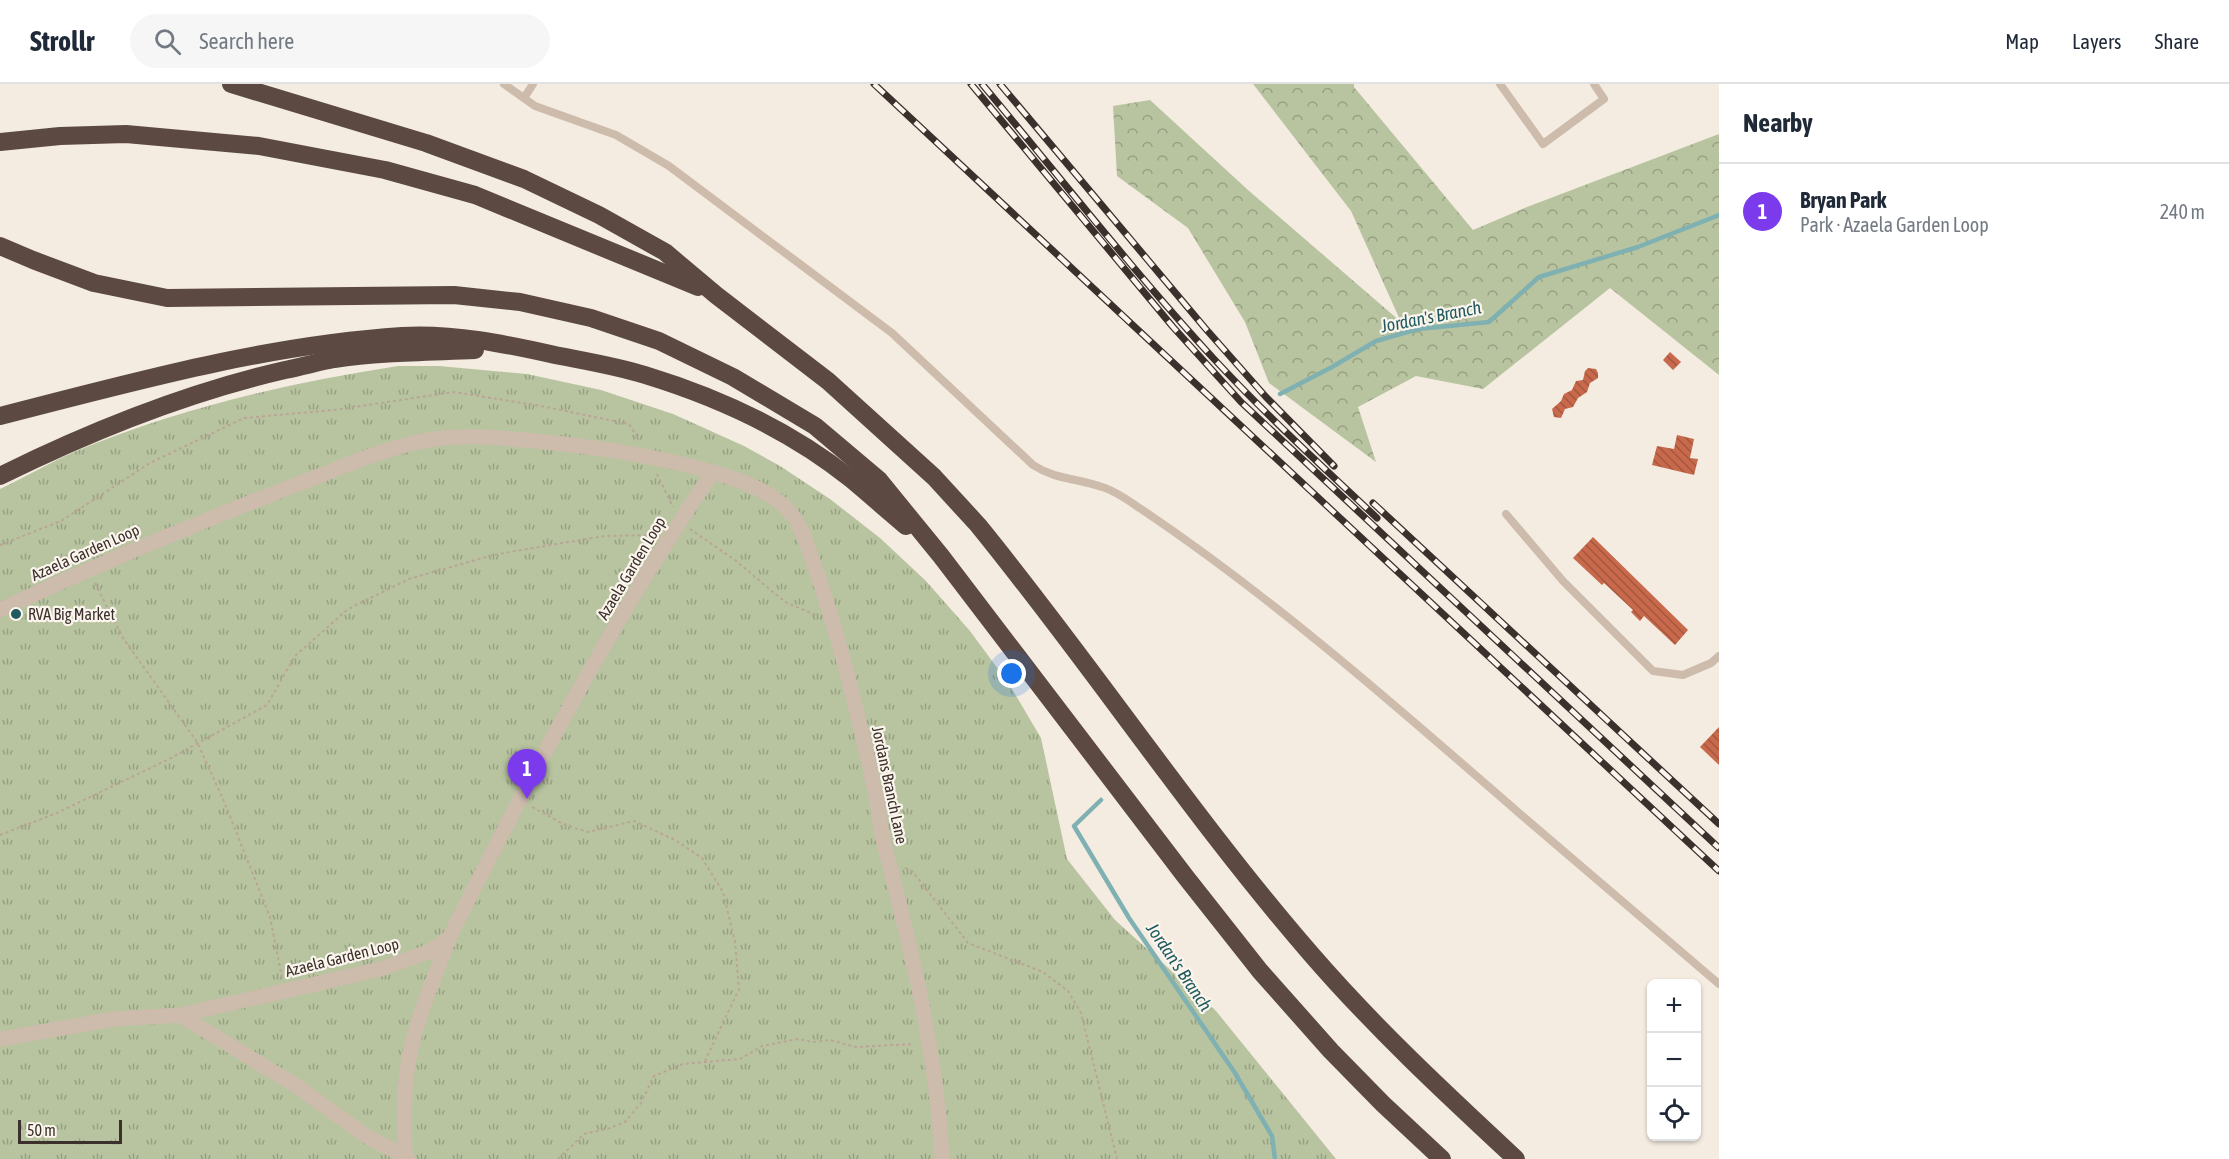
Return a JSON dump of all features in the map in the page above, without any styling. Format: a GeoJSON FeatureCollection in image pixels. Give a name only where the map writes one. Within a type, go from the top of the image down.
{"type":"FeatureCollection","features":[{"type":"Feature","properties":{"kind":"highway"},"geometry":{"type":"LineString","coordinates":[[231,84],[426,143],[524,179],[599,214],[665,252],[716,295],[828,381],[934,477],[978,525],[1238,864],[1312,956],[1403,1053],[1516,1159]]}},
{"type":"Feature","properties":{"kind":"highway"},"geometry":{"type":"LineString","coordinates":[[0,142],[60,136],[126,134],[259,146],[385,170],[475,195],[716,295]]}},
{"type":"Feature","properties":{"kind":"highway"},"geometry":{"type":"LineString","coordinates":[[0,246],[33,261],[94,283],[167,298],[454,295],[520,302],[591,318],[659,341],[733,376],[815,426],[879,480],[941,556],[1260,971],[1331,1051],[1442,1159]]}},
{"type":"Feature","properties":{"kind":"highway"},"geometry":{"type":"LineString","coordinates":[[0,416],[193,366],[303,346],[404,336],[464,339],[525,348],[644,374],[728,406],[785,435],[849,477],[941,556]]}},
{"type":"Feature","properties":{"kind":"highway"},"geometry":{"type":"LineString","coordinates":[[0,476],[50,451],[124,420],[196,393],[261,376],[334,359],[418,352],[525,348]]}},
{"type":"Feature","properties":{"kind":"street","name":"Azaela Garden Loop"},"geometry":{"type":"LineString","coordinates":[[0,610],[88,569],[196,524],[394,447],[434,439],[460,436],[492,437],[603,447],[649,455],[713,472],[616,627],[519,800],[449,938],[428,951],[381,969],[180,1015],[114,1019],[0,1039]]}},
{"type":"Feature","properties":{"kind":"street","name":"Jordans Branch Lane"},"geometry":{"type":"LineString","coordinates":[[713,472],[739,480],[766,493],[789,511],[801,529],[833,622],[843,652],[929,1043],[942,1159]]}},
{"type":"Feature","properties":{"kind":"street"},"geometry":{"type":"LineString","coordinates":[[406,1157],[403,1109],[409,1057],[417,1026],[449,938]]}},
{"type":"Feature","properties":{"kind":"street"},"geometry":{"type":"LineString","coordinates":[[180,1015],[295,1084],[369,1138],[406,1157]]}},
{"type":"Feature","properties":{"kind":"lane"},"geometry":{"type":"LineString","coordinates":[[504,84],[535,106],[616,135],[669,166],[892,333],[1033,465],[1057,477],[1112,491],[1142,509],[1238,579],[1399,709],[1719,984]]}},
{"type":"Feature","properties":{"kind":"lane"},"geometry":{"type":"LineString","coordinates":[[524,98],[534,84]]}},
{"type":"Feature","properties":{"kind":"lane"},"geometry":{"type":"LineString","coordinates":[[1500,84],[1543,144],[1604,99],[1594,84]]}},
{"type":"Feature","properties":{"kind":"lane"},"geometry":{"type":"LineString","coordinates":[[1506,514],[1563,581],[1653,671],[1683,675],[1711,663],[1719,656]]}},
{"type":"Feature","properties":{"kind":"path"},"geometry":{"type":"LineString","coordinates":[[0,545],[61,521],[150,463],[244,418],[334,410],[454,392],[541,406],[629,424],[649,455],[676,528]]}},
{"type":"Feature","properties":{"kind":"path"},"geometry":{"type":"LineString","coordinates":[[0,835],[57,813],[171,758],[267,705],[295,656],[348,609],[410,579],[493,555],[593,538],[676,528],[735,560],[784,602],[833,622]]}},
{"type":"Feature","properties":{"kind":"path"},"geometry":{"type":"LineString","coordinates":[[88,569],[123,638],[197,742],[223,799],[270,917],[285,990]]}},
{"type":"Feature","properties":{"kind":"path"},"geometry":{"type":"LineString","coordinates":[[519,800],[565,825],[588,832],[634,821],[675,840],[702,858],[723,892],[735,942],[739,989],[705,1061]]}},
{"type":"Feature","properties":{"kind":"path"},"geometry":{"type":"LineString","coordinates":[[889,861],[913,872],[968,943],[1043,972],[1068,991],[1081,1013],[1117,1159]]}},
{"type":"Feature","properties":{"kind":"path"},"geometry":{"type":"LineString","coordinates":[[558,1159],[584,1134],[625,1122],[641,1103],[654,1076],[683,1064],[740,1059],[762,1046],[798,1039],[813,1042],[830,1040],[856,1047],[929,1043]]}},
{"type":"Feature","properties":{"kind":"green space"},"geometry":{"type":"Polygon","coordinates":[[[1253,84],[1354,84],[1354,87],[1473,230],[1719,134],[1719,375],[1610,288],[1483,389],[1416,376],[1358,407],[1376,462],[1269,383],[1245,322],[1188,228],[1117,176],[1113,106],[1150,100],[1248,190],[1401,322],[1351,211],[1253,84]]]}},
{"type":"Feature","properties":{"kind":"green space"},"geometry":{"type":"Polygon","coordinates":[[[398,366],[439,366],[527,374],[601,390],[673,414],[744,446],[780,466],[830,499],[880,538],[926,581],[970,631],[1009,684],[1041,738],[1067,859],[1115,920],[1216,1011],[1336,1159],[0,1159],[0,489],[74,452],[193,410],[274,389],[398,366]]]}},
{"type":"Feature","properties":{"kind":"building"},"geometry":{"type":"Polygon","coordinates":[[[1670,352],[1681,362],[1673,370],[1663,360],[1670,352]]]}},
{"type":"Feature","properties":{"kind":"building"},"geometry":{"type":"Polygon","coordinates":[[[1588,368],[1596,369],[1598,378],[1590,383],[1587,392],[1578,398],[1573,407],[1565,409],[1561,418],[1554,417],[1552,409],[1561,401],[1564,394],[1572,390],[1576,381],[1583,380],[1588,368]]]}},
{"type":"Feature","properties":{"kind":"building"},"geometry":{"type":"Polygon","coordinates":[[[1677,435],[1694,439],[1690,458],[1698,459],[1694,475],[1652,465],[1657,446],[1674,449],[1677,435]]]}},
{"type":"Feature","properties":{"kind":"building"},"geometry":{"type":"Polygon","coordinates":[[[1593,537],[1688,630],[1675,645],[1644,616],[1640,621],[1631,612],[1633,610],[1573,558],[1593,537]]]}},
{"type":"Feature","properties":{"kind":"building"},"geometry":{"type":"Polygon","coordinates":[[[1719,727],[1719,765],[1700,747],[1719,727]]]}},
{"type":"Feature","properties":{"kind":"waterway","name":"Jordan's Branch"},"geometry":{"type":"LineString","coordinates":[[1280,394],[1376,341],[1418,329],[1489,322],[1539,277],[1638,247],[1719,215]]}},
{"type":"Feature","properties":{"kind":"waterway","name":"Jordan's Branch"},"geometry":{"type":"LineString","coordinates":[[1101,800],[1074,826],[1129,918],[1235,1073],[1272,1136],[1275,1159]]}},
{"type":"Feature","properties":{"kind":"railway"},"geometry":{"type":"LineString","coordinates":[[874,84],[1719,871]]}},
{"type":"Feature","properties":{"kind":"railway"},"geometry":{"type":"LineString","coordinates":[[971,84],[1173,327],[1241,402],[1719,848]]}},
{"type":"Feature","properties":{"kind":"railway"},"geometry":{"type":"LineString","coordinates":[[982,84],[1125,258],[1214,359],[1377,518]]}},
{"type":"Feature","properties":{"kind":"railway"},"geometry":{"type":"LineString","coordinates":[[1000,84],[1205,328],[1266,397],[1334,466]]}},
{"type":"Feature","properties":{"kind":"railway"},"geometry":{"type":"LineString","coordinates":[[1373,503],[1719,824]]}},
{"type":"Feature","properties":{"kind":"place","name":"RVA Big Market"},"geometry":{"type":"Point","coordinates":[16,614]}},
{"type":"Feature","properties":{"kind":"place","name":"Bryan Park"},"geometry":{"type":"Point","coordinates":[527,799]}}]}
